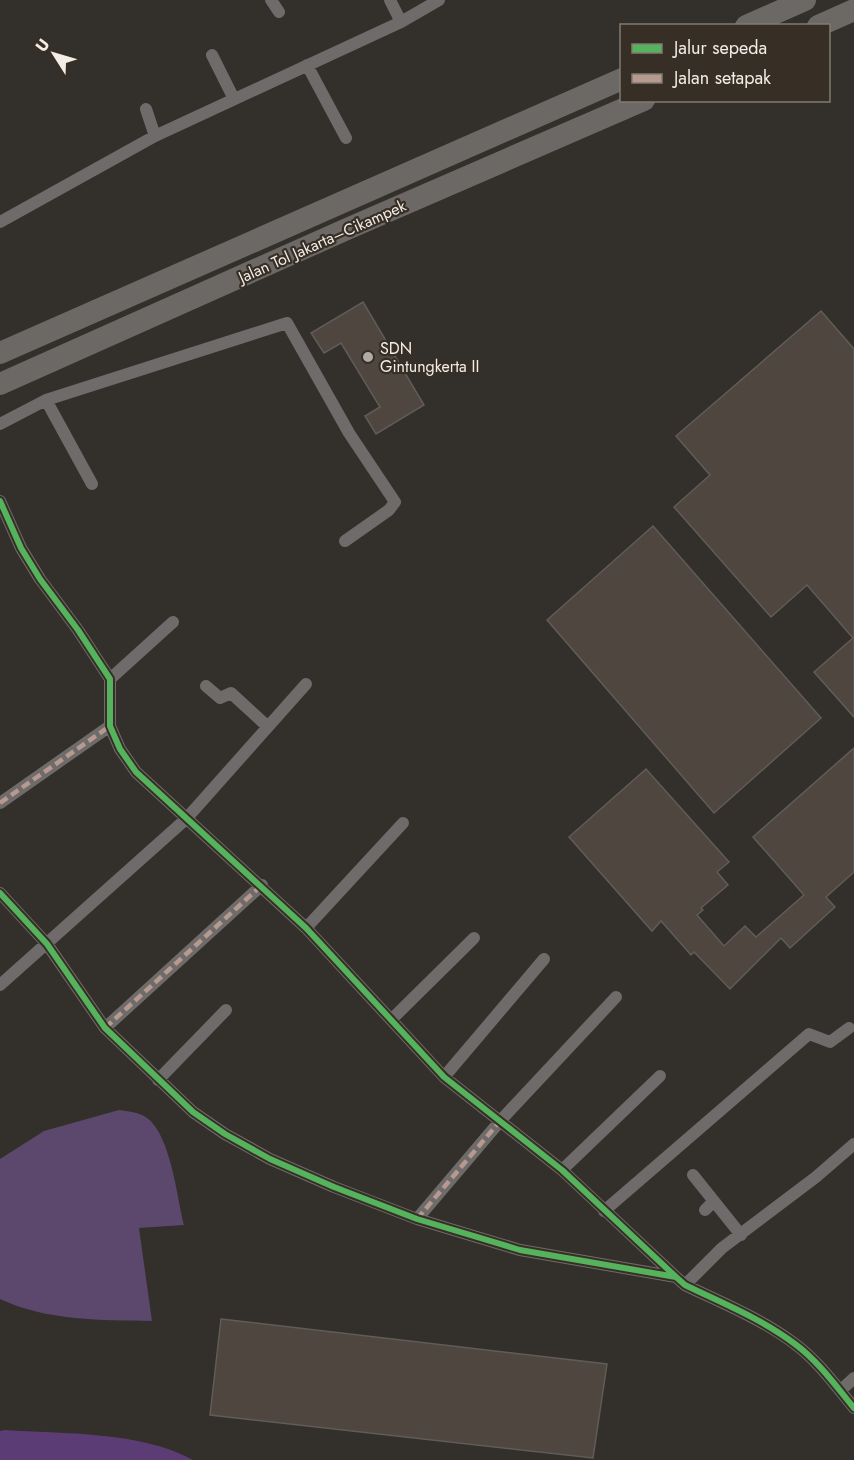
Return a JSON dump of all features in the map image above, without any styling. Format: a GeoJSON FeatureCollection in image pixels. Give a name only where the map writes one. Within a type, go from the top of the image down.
{"type":"FeatureCollection","features":[{"type":"Feature","properties":{"kind":"highway"},"geometry":{"type":"LineString","coordinates":[[751,24],[805,0]]}},
{"type":"Feature","properties":{"kind":"highway"},"geometry":{"type":"LineString","coordinates":[[822,24],[854,10]]}},
{"type":"Feature","properties":{"kind":"highway","name":"Jalan Tol Jakarta–Cikampek"},"geometry":{"type":"LineString","coordinates":[[0,353],[620,79]]}},
{"type":"Feature","properties":{"kind":"highway","name":"Jalan Tol Jakarta–Cikampek"},"geometry":{"type":"LineString","coordinates":[[0,384],[639,102]]}},
{"type":"Feature","properties":{"kind":"street"},"geometry":{"type":"LineString","coordinates":[[271,0],[279,12]]}},
{"type":"Feature","properties":{"kind":"street"},"geometry":{"type":"LineString","coordinates":[[390,0],[401,22]]}},
{"type":"Feature","properties":{"kind":"street"},"geometry":{"type":"LineString","coordinates":[[0,222],[155,136],[401,22],[439,0]]}},
{"type":"Feature","properties":{"kind":"street"},"geometry":{"type":"LineString","coordinates":[[212,55],[234,99]]}},
{"type":"Feature","properties":{"kind":"street"},"geometry":{"type":"LineString","coordinates":[[307,65],[346,138]]}},
{"type":"Feature","properties":{"kind":"street"},"geometry":{"type":"LineString","coordinates":[[146,109],[155,136]]}},
{"type":"Feature","properties":{"kind":"street"},"geometry":{"type":"LineString","coordinates":[[0,424],[46,400],[287,322],[349,433],[395,502],[389,510],[345,541]]}},
{"type":"Feature","properties":{"kind":"street"},"geometry":{"type":"LineString","coordinates":[[46,400],[92,484]]}},
{"type":"Feature","properties":{"kind":"street"},"geometry":{"type":"LineString","coordinates":[[0,501],[21,548],[40,579],[78,630],[110,679],[111,726],[120,749],[136,772],[262,885],[306,928],[444,1077],[562,1170],[681,1281]]}},
{"type":"Feature","properties":{"kind":"street"},"geometry":{"type":"LineString","coordinates":[[110,679],[173,622]]}},
{"type":"Feature","properties":{"kind":"street"},"geometry":{"type":"LineString","coordinates":[[0,984],[186,819],[306,684]]}},
{"type":"Feature","properties":{"kind":"street"},"geometry":{"type":"LineString","coordinates":[[206,686],[218,698],[231,693],[267,726]]}},
{"type":"Feature","properties":{"kind":"street"},"geometry":{"type":"LineString","coordinates":[[0,803],[111,726]]}},
{"type":"Feature","properties":{"kind":"street"},"geometry":{"type":"LineString","coordinates":[[306,928],[403,824]]}},
{"type":"Feature","properties":{"kind":"street"},"geometry":{"type":"LineString","coordinates":[[105,1028],[262,885]]}},
{"type":"Feature","properties":{"kind":"street"},"geometry":{"type":"LineString","coordinates":[[0,893],[47,944],[105,1028],[193,1113],[225,1134],[270,1159],[417,1219],[520,1250],[681,1281],[753,1317],[796,1344],[854,1408]]}},
{"type":"Feature","properties":{"kind":"street"},"geometry":{"type":"LineString","coordinates":[[391,1020],[474,938]]}},
{"type":"Feature","properties":{"kind":"street"},"geometry":{"type":"LineString","coordinates":[[444,1077],[544,959]]}},
{"type":"Feature","properties":{"kind":"street"},"geometry":{"type":"LineString","coordinates":[[417,1219],[501,1120],[616,997]]}},
{"type":"Feature","properties":{"kind":"street"},"geometry":{"type":"LineString","coordinates":[[158,1080],[226,1010]]}},
{"type":"Feature","properties":{"kind":"street"},"geometry":{"type":"LineString","coordinates":[[604,1211],[809,1034],[830,1042],[849,1028]]}},
{"type":"Feature","properties":{"kind":"street"},"geometry":{"type":"LineString","coordinates":[[562,1170],[660,1076]]}},
{"type":"Feature","properties":{"kind":"street"},"geometry":{"type":"LineString","coordinates":[[681,1281],[816,1178],[854,1144]]}},
{"type":"Feature","properties":{"kind":"street"},"geometry":{"type":"LineString","coordinates":[[693,1175],[710,1205],[741,1235]]}},
{"type":"Feature","properties":{"kind":"street"},"geometry":{"type":"LineString","coordinates":[[840,1391],[854,1378]]}},
{"type":"Feature","properties":{"kind":"shaded area"},"geometry":{"type":"Polygon","coordinates":[[[119,1110],[142,1115],[152,1122],[159,1133],[171,1164],[184,1225],[139,1228],[152,1321],[74,1318],[36,1312],[0,1299],[0,1159],[44,1131],[119,1110]]]}},
{"type":"Feature","properties":{"kind":"shaded area"},"geometry":{"type":"Polygon","coordinates":[[[0,1431],[126,1439],[150,1444],[193,1460],[0,1460],[0,1431]]]}},
{"type":"Feature","properties":{"kind":"building","name":"SDN Gintungkerta II"},"geometry":{"type":"Polygon","coordinates":[[[363,302],[424,405],[376,434],[365,416],[380,407],[341,343],[324,353],[311,333],[363,302]]]}},
{"type":"Feature","properties":{"kind":"building"},"geometry":{"type":"Polygon","coordinates":[[[821,311],[854,349],[854,717],[814,672],[853,638],[807,585],[771,617],[674,507],[710,475],[676,436],[821,311]]]}},
{"type":"Feature","properties":{"kind":"building"},"geometry":{"type":"Polygon","coordinates":[[[653,526],[821,718],[714,813],[547,620],[653,526]]]}},
{"type":"Feature","properties":{"kind":"building"},"geometry":{"type":"Polygon","coordinates":[[[854,748],[854,872],[826,897],[835,907],[790,948],[781,938],[730,989],[694,952],[691,955],[661,921],[652,931],[569,837],[646,769],[729,862],[717,872],[728,885],[701,908],[703,910],[697,915],[724,946],[745,926],[756,937],[804,895],[753,837],[854,748]]]}},
{"type":"Feature","properties":{"kind":"building"},"geometry":{"type":"Polygon","coordinates":[[[221,1319],[607,1364],[593,1458],[210,1415],[221,1319]]]}},
{"type":"Feature","properties":{"kind":"marked path"},"geometry":{"type":"LineString","coordinates":[[0,803],[110,726]]}},
{"type":"Feature","properties":{"kind":"marked path"},"geometry":{"type":"LineString","coordinates":[[105,1028],[262,885]]}},
{"type":"Feature","properties":{"kind":"marked path"},"geometry":{"type":"LineString","coordinates":[[417,1219],[501,1120]]}},
{"type":"Feature","properties":{"kind":"cycle path"},"geometry":{"type":"LineString","coordinates":[[0,501],[21,548],[40,579],[78,630],[110,679],[110,726],[120,749],[136,772],[306,928],[444,1077],[562,1170],[676,1277]]}},
{"type":"Feature","properties":{"kind":"cycle path"},"geometry":{"type":"LineString","coordinates":[[0,893],[47,944],[105,1028],[193,1112],[225,1134],[270,1159],[417,1219],[520,1250],[676,1277],[685,1285],[755,1319],[795,1344],[819,1366],[854,1408]]}},
{"type":"Feature","properties":{"kind":"place","name":"SDN Gintungkerta II"},"geometry":{"type":"Point","coordinates":[368,357]}}]}
